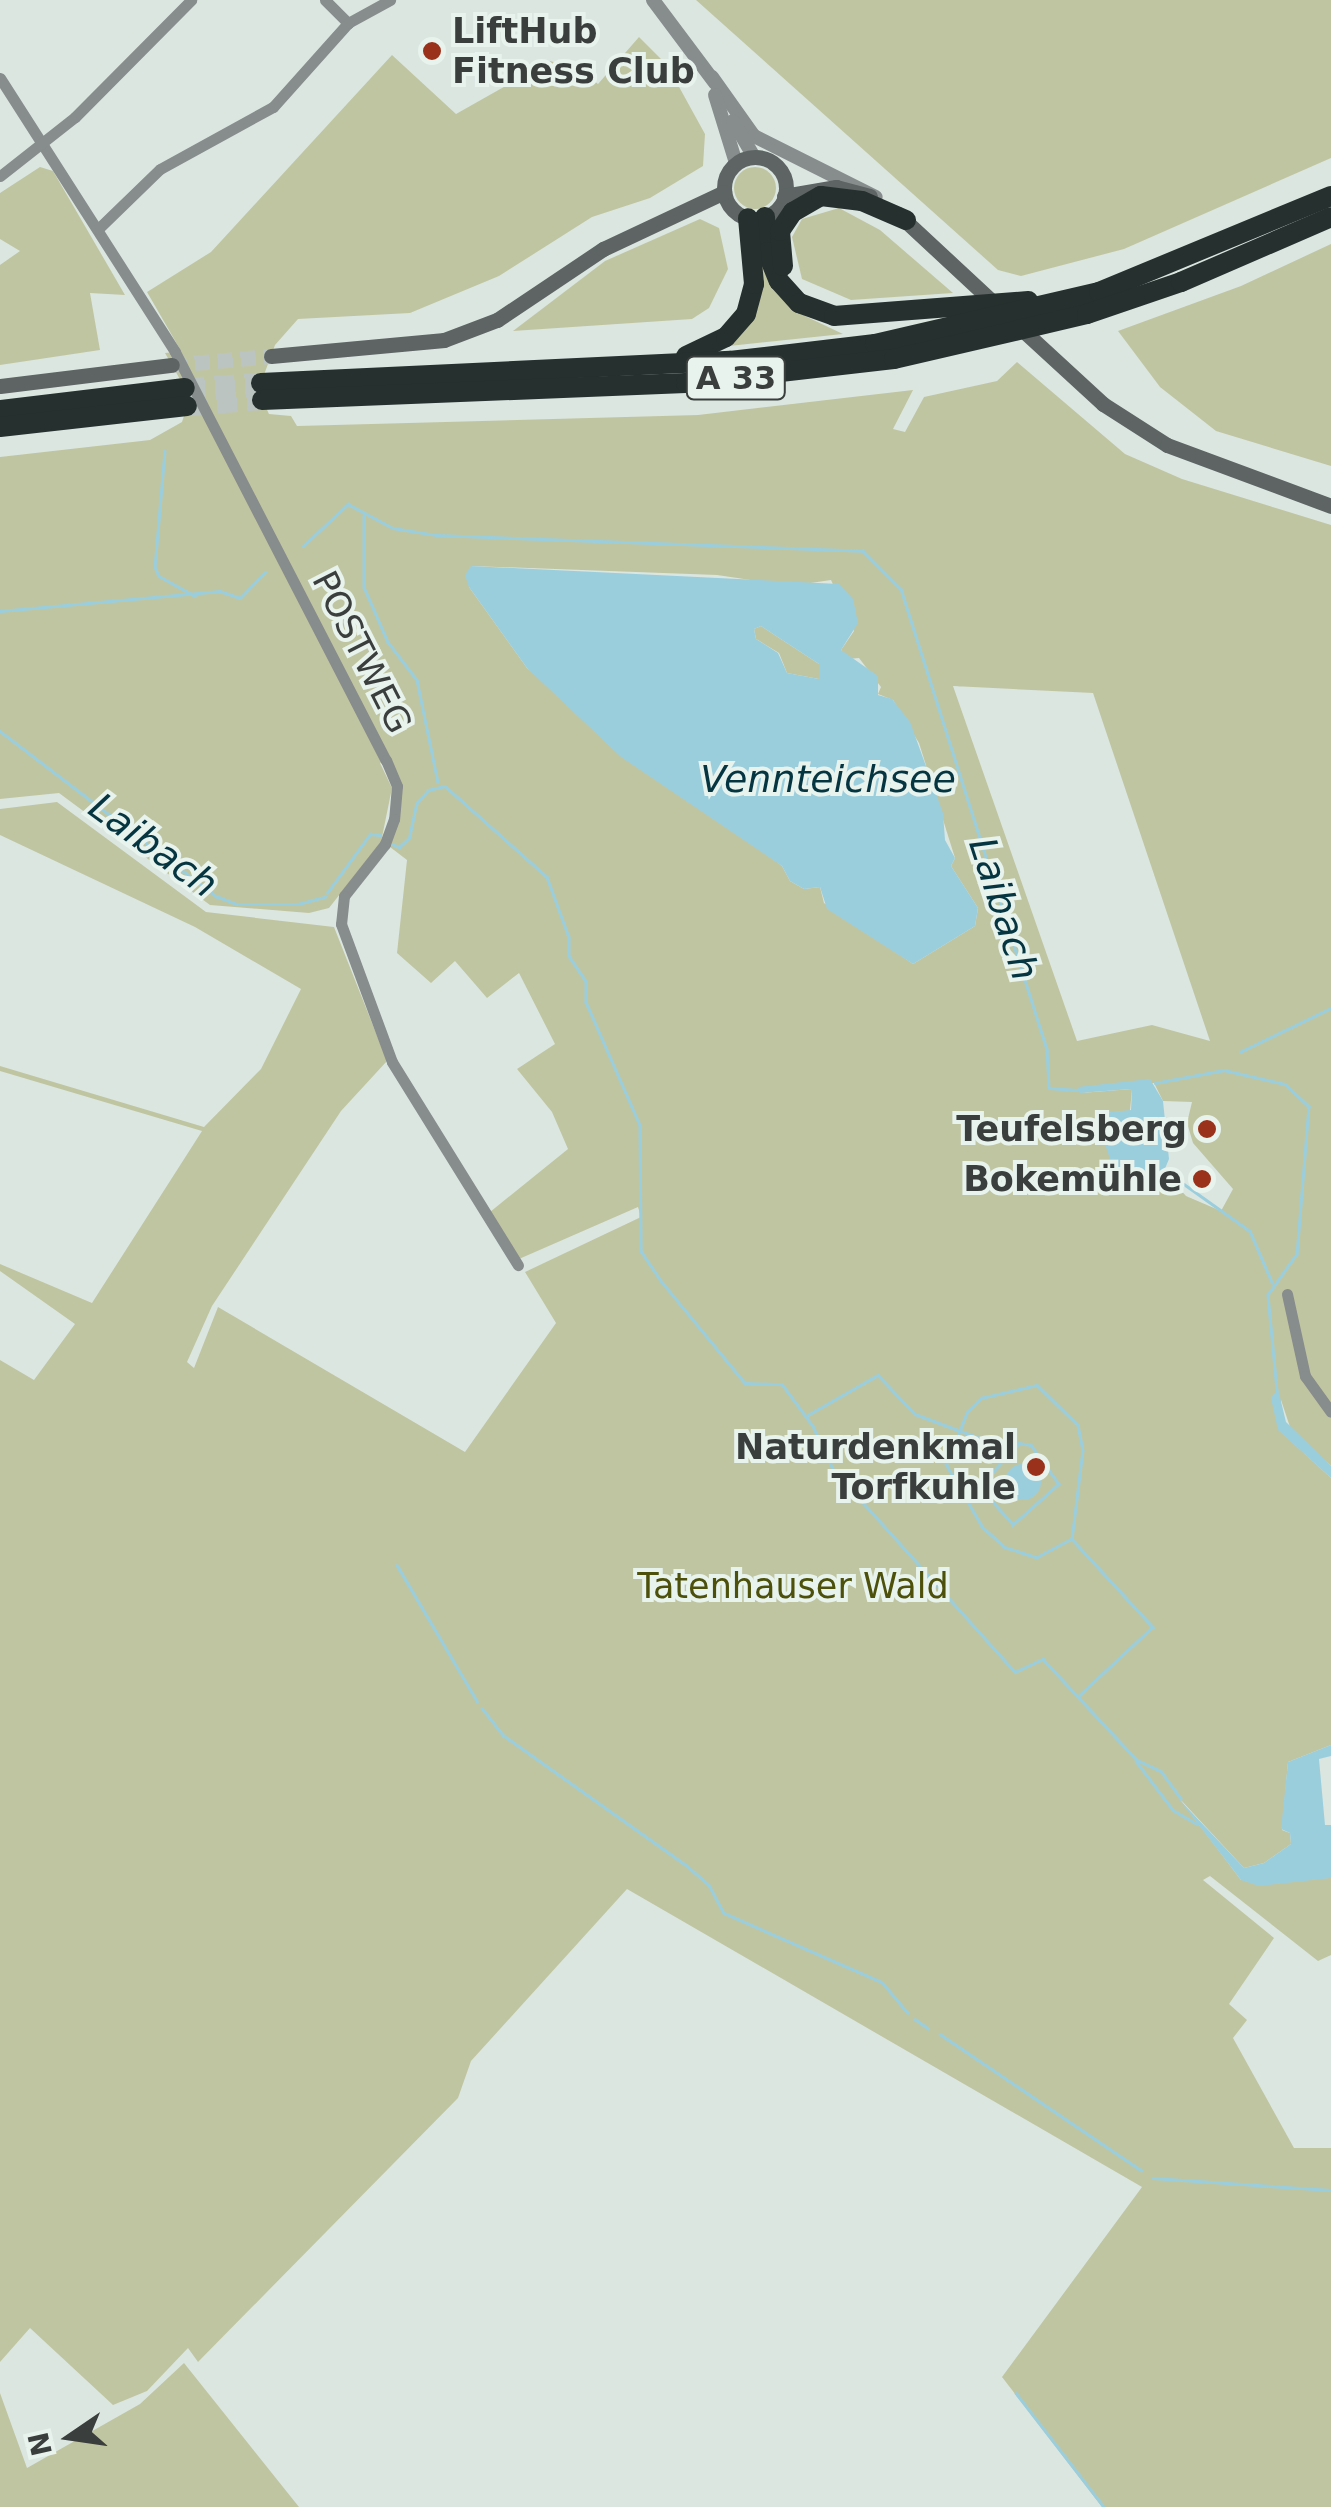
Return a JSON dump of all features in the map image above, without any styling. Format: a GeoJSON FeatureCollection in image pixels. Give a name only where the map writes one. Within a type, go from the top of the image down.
{"type":"FeatureCollection","features":[{"type":"Feature","properties":{"kind":"highway"},"geometry":{"type":"LineString","coordinates":[[818,310],[787,277],[779,255],[780,231],[794,212],[821,196],[842,196],[906,220]]}},
{"type":"Feature","properties":{"kind":"highway","name":"A 33"},"geometry":{"type":"LineString","coordinates":[[1331,196],[1099,292],[875,344],[656,364],[262,391],[686,382],[894,358],[1087,314],[1181,282],[1331,216]]}},
{"type":"Feature","properties":{"kind":"highway"},"geometry":{"type":"LineString","coordinates":[[757,218],[779,281],[799,303],[818,310],[865,318],[1099,292]]}},
{"type":"Feature","properties":{"kind":"highway"},"geometry":{"type":"LineString","coordinates":[[656,364],[714,346],[746,314],[754,284],[757,218]]}},
{"type":"Feature","properties":{"kind":"highway"},"geometry":{"type":"LineString","coordinates":[[0,410],[186,397],[0,428]]}},
{"type":"Feature","properties":{"kind":"main road"},"geometry":{"type":"LineString","coordinates":[[727,198],[736,164],[754,157],[772,162],[784,178],[784,196]]}},
{"type":"Feature","properties":{"kind":"main road"},"geometry":{"type":"LineString","coordinates":[[784,178],[836,186],[881,200],[1062,369],[1167,445],[1331,506]]}},
{"type":"Feature","properties":{"kind":"main road"},"geometry":{"type":"LineString","coordinates":[[727,198],[757,218],[784,196],[836,186]]}},
{"type":"Feature","properties":{"kind":"main road"},"geometry":{"type":"LineString","coordinates":[[271,356],[444,340],[497,320],[603,249],[657,222],[727,198]]}},
{"type":"Feature","properties":{"kind":"main road"},"geometry":{"type":"LineString","coordinates":[[0,386],[173,358]]}},
{"type":"Feature","properties":{"kind":"street"},"geometry":{"type":"LineString","coordinates":[[0,176],[45,144],[191,0]]}},
{"type":"Feature","properties":{"kind":"street"},"geometry":{"type":"LineString","coordinates":[[325,0],[348,24]]}},
{"type":"Feature","properties":{"kind":"street"},"geometry":{"type":"LineString","coordinates":[[98,229],[160,170],[273,107],[348,24],[390,0]]}},
{"type":"Feature","properties":{"kind":"street"},"geometry":{"type":"LineString","coordinates":[[653,0],[754,136],[881,200]]}},
{"type":"Feature","properties":{"kind":"street"},"geometry":{"type":"LineString","coordinates":[[690,46],[725,117],[736,164]]}},
{"type":"Feature","properties":{"kind":"street"},"geometry":{"type":"LineString","coordinates":[[712,77],[754,157]]}},
{"type":"Feature","properties":{"kind":"street","name":"POSTWEG"},"geometry":{"type":"LineString","coordinates":[[0,78],[98,229],[211,420],[397,786],[385,844],[350,886],[339,913],[392,1062],[518,1265]]}},
{"type":"Feature","properties":{"kind":"street"},"geometry":{"type":"LineString","coordinates":[[1287,1294],[1305,1376],[1331,1412]]}},
{"type":"Feature","properties":{"kind":"green space"},"geometry":{"type":"Polygon","coordinates":[[[696,0],[1331,0],[1331,158],[1124,249],[1021,276],[998,270],[696,0]]]}},
{"type":"Feature","properties":{"kind":"green space","name":"Tatenhauser Wald"},"geometry":{"type":"Polygon","coordinates":[[[639,37],[667,65],[705,134],[703,166],[650,198],[592,217],[499,276],[410,313],[298,319],[275,345],[258,391],[269,414],[291,416],[297,426],[698,415],[913,390],[893,429],[905,432],[924,397],[997,381],[1017,362],[1125,454],[1182,479],[1331,525],[1331,1466],[1291,1430],[1281,1400],[1279,1430],[1331,1478],[1331,1745],[1288,1762],[1282,1830],[1290,1833],[1291,1844],[1264,1863],[1244,1868],[1179,1798],[1241,1880],[1331,1878],[1331,1955],[1318,1961],[1210,1876],[1203,1880],[1274,1938],[1229,2004],[1247,2020],[1233,2038],[1294,2148],[1331,2148],[1331,2507],[1102,2507],[1002,2377],[1142,2187],[627,1889],[471,2061],[458,2098],[198,2362],[188,2348],[147,2391],[113,2405],[30,2328],[0,2362],[0,1360],[34,1380],[75,1324],[0,1271],[0,1264],[92,1303],[202,1131],[0,1071],[0,1066],[204,1127],[261,1069],[301,989],[195,927],[0,835],[0,809],[57,802],[206,912],[334,927],[387,1061],[341,1111],[212,1306],[187,1362],[194,1368],[218,1307],[465,1452],[556,1323],[525,1272],[641,1217],[638,1207],[519,1259],[490,1212],[568,1149],[552,1112],[517,1069],[555,1044],[519,973],[487,998],[455,961],[431,983],[397,953],[407,860],[390,847],[398,820],[390,758],[380,763],[392,788],[381,842],[329,908],[309,913],[210,905],[59,793],[0,799],[0,457],[150,440],[182,422],[190,397],[165,353],[181,351],[147,292],[211,252],[392,55],[456,114],[550,61],[579,69],[598,84],[639,37]],[[472,566],[469,587],[527,668],[782,866],[790,881],[804,889],[820,887],[824,903],[913,964],[975,926],[978,908],[951,866],[955,858],[919,743],[893,700],[878,694],[881,687],[859,658],[848,659],[841,650],[854,631],[831,580],[790,586],[717,575],[472,566]],[[953,686],[1077,1041],[1152,1025],[1210,1041],[1093,693],[953,686]],[[1154,1083],[1080,1093],[1132,1089],[1130,1111],[1103,1113],[1137,1183],[1164,1171],[1186,1196],[1221,1211],[1233,1189],[1193,1143],[1187,1123],[1192,1102],[1163,1101],[1154,1083]]]}},
{"type":"Feature","properties":{"kind":"green space"},"geometry":{"type":"Polygon","coordinates":[[[40,167],[53,171],[125,295],[90,293],[100,350],[0,365],[0,265],[20,251],[0,239],[0,193],[40,167]]]}},
{"type":"Feature","properties":{"kind":"green space"},"geometry":{"type":"Polygon","coordinates":[[[755,167],[770,173],[776,188],[770,203],[755,209],[740,203],[734,188],[740,173],[755,167]]]}},
{"type":"Feature","properties":{"kind":"green space"},"geometry":{"type":"Polygon","coordinates":[[[839,208],[880,230],[953,293],[851,300],[802,279],[792,237],[802,219],[839,208]]]}},
{"type":"Feature","properties":{"kind":"green space"},"geometry":{"type":"Polygon","coordinates":[[[700,219],[719,228],[728,269],[709,308],[692,319],[513,331],[605,261],[700,219]]]}},
{"type":"Feature","properties":{"kind":"green space"},"geometry":{"type":"Polygon","coordinates":[[[1331,244],[1331,466],[1216,431],[1160,387],[1118,331],[1241,286],[1331,244]]]}},
{"type":"Feature","properties":{"kind":"green space"},"geometry":{"type":"Polygon","coordinates":[[[762,258],[805,316],[843,334],[729,346],[758,308],[762,258]]]}},
{"type":"Feature","properties":{"kind":"green space"},"geometry":{"type":"Polygon","coordinates":[[[761,626],[819,664],[819,679],[787,673],[779,653],[756,639],[754,629],[761,626]]]}},
{"type":"Feature","properties":{"kind":"green space"},"geometry":{"type":"Polygon","coordinates":[[[184,2363],[299,2507],[0,2507],[0,2393],[27,2468],[140,2404],[184,2363]]]}},
{"type":"Feature","properties":{"kind":"water","name":"Vennteichsee"},"geometry":{"type":"Polygon","coordinates":[[[471,566],[839,584],[853,599],[858,623],[841,650],[878,676],[878,695],[892,699],[910,722],[943,813],[945,840],[955,858],[951,866],[978,908],[975,926],[913,964],[827,909],[820,887],[804,889],[790,881],[782,866],[621,757],[527,668],[469,587],[465,575],[471,566]],[[761,626],[754,629],[756,639],[778,653],[787,673],[819,679],[819,664],[761,626]]]}},
{"type":"Feature","properties":{"kind":"water"},"geometry":{"type":"Polygon","coordinates":[[[1150,1079],[1163,1101],[1169,1159],[1164,1171],[1124,1182],[1116,1176],[1097,1121],[1102,1113],[1131,1110],[1132,1089],[1079,1093],[1078,1087],[1150,1079]]]}},
{"type":"Feature","properties":{"kind":"water"},"geometry":{"type":"Polygon","coordinates":[[[1278,1389],[1286,1422],[1331,1466],[1331,1478],[1278,1430],[1271,1398],[1278,1389]]]}},
{"type":"Feature","properties":{"kind":"water"},"geometry":{"type":"Polygon","coordinates":[[[1023,1464],[1036,1469],[1041,1482],[1036,1495],[1023,1500],[1010,1495],[1005,1482],[1010,1469],[1023,1464]]]}},
{"type":"Feature","properties":{"kind":"water"},"geometry":{"type":"Polygon","coordinates":[[[1331,1745],[1331,1756],[1319,1759],[1325,1825],[1331,1825],[1331,1878],[1259,1886],[1241,1880],[1178,1798],[1244,1868],[1264,1863],[1291,1844],[1290,1833],[1281,1829],[1288,1762],[1331,1745]]]}},
{"type":"Feature","properties":{"kind":"waterway"},"geometry":{"type":"LineString","coordinates":[[165,451],[155,567],[159,576],[195,596]]}},
{"type":"Feature","properties":{"kind":"waterway","name":"Laibach"},"geometry":{"type":"LineString","coordinates":[[303,546],[348,504],[393,528],[436,535],[863,551],[901,589],[1047,1049],[1049,1088],[1077,1090]]}},
{"type":"Feature","properties":{"kind":"waterway"},"geometry":{"type":"LineString","coordinates":[[364,515],[364,587],[388,642],[417,680],[438,782]]}},
{"type":"Feature","properties":{"kind":"waterway","name":"Laibach"},"geometry":{"type":"LineString","coordinates":[[0,611],[220,591],[240,598],[265,572]]}},
{"type":"Feature","properties":{"kind":"waterway","name":"Laibach"},"geometry":{"type":"LineString","coordinates":[[0,731],[216,896],[237,904],[298,904],[325,897]]}},
{"type":"Feature","properties":{"kind":"waterway","name":"Laibach"},"geometry":{"type":"LineString","coordinates":[[392,844],[399,847],[409,838],[416,804],[428,790],[445,786],[547,877],[569,937],[569,956],[586,981],[586,1002],[640,1125],[641,1251],[662,1282],[745,1383],[782,1384],[813,1426],[833,1469],[1015,1672],[1043,1659],[1137,1760],[1161,1771],[1181,1799]]}},
{"type":"Feature","properties":{"kind":"waterway","name":"Laibach"},"geometry":{"type":"LineString","coordinates":[[327,893],[370,834],[380,835]]}},
{"type":"Feature","properties":{"kind":"waterway"},"geometry":{"type":"LineString","coordinates":[[1240,1052],[1331,1008]]}},
{"type":"Feature","properties":{"kind":"waterway","name":"Laibach"},"geometry":{"type":"LineString","coordinates":[[1155,1083],[1224,1070],[1285,1084],[1309,1106],[1297,1254],[1268,1295],[1277,1391]]}},
{"type":"Feature","properties":{"kind":"waterway"},"geometry":{"type":"LineString","coordinates":[[1184,1184],[1250,1231],[1272,1282]]}},
{"type":"Feature","properties":{"kind":"waterway"},"geometry":{"type":"LineString","coordinates":[[806,1416],[878,1375],[915,1414],[1009,1449]]}},
{"type":"Feature","properties":{"kind":"waterway"},"geometry":{"type":"LineString","coordinates":[[1072,1539],[1037,1558],[1004,1547],[982,1527],[946,1465],[967,1412],[981,1398],[1037,1385],[1078,1425],[1083,1450],[1072,1539],[1153,1627],[1079,1696]]}},
{"type":"Feature","properties":{"kind":"waterway"},"geometry":{"type":"LineString","coordinates":[[1019,1443],[1031,1445],[1059,1484],[1013,1525],[979,1487],[1019,1443]]}},
{"type":"Feature","properties":{"kind":"waterway"},"geometry":{"type":"LineString","coordinates":[[397,1565],[477,1701]]}},
{"type":"Feature","properties":{"kind":"waterway"},"geometry":{"type":"LineString","coordinates":[[482,1708],[503,1735],[686,1865],[709,1885],[724,1913],[882,1982],[908,2013]]}},
{"type":"Feature","properties":{"kind":"waterway","name":"Laibach"},"geometry":{"type":"LineString","coordinates":[[1136,1761],[1173,1810],[1197,1824]]}},
{"type":"Feature","properties":{"kind":"waterway"},"geometry":{"type":"LineString","coordinates":[[915,2019],[928,2028]]}},
{"type":"Feature","properties":{"kind":"waterway"},"geometry":{"type":"LineString","coordinates":[[940,2034],[1141,2170]]}},
{"type":"Feature","properties":{"kind":"waterway"},"geometry":{"type":"LineString","coordinates":[[1153,2178],[1331,2190]]}},
{"type":"Feature","properties":{"kind":"waterway"},"geometry":{"type":"LineString","coordinates":[[1016,2393],[1104,2507]]}},
{"type":"Feature","properties":{"kind":"tunnel"},"geometry":{"type":"LineString","coordinates":[[172,365],[271,356]]}},
{"type":"Feature","properties":{"kind":"tunnel"},"geometry":{"type":"LineString","coordinates":[[185,388],[261,383]]}},
{"type":"Feature","properties":{"kind":"tunnel"},"geometry":{"type":"LineString","coordinates":[[187,406],[262,400]]}},
{"type":"Feature","properties":{"kind":"place","name":"LiftHub Fitness Club"},"geometry":{"type":"Point","coordinates":[432,51]}},
{"type":"Feature","properties":{"kind":"place","name":"Teufelsberg"},"geometry":{"type":"Point","coordinates":[1207,1129]}},
{"type":"Feature","properties":{"kind":"place","name":"Bokemühle"},"geometry":{"type":"Point","coordinates":[1202,1179]}},
{"type":"Feature","properties":{"kind":"place","name":"Naturdenkmal Torfkuhle"},"geometry":{"type":"Point","coordinates":[1036,1467]}}]}
